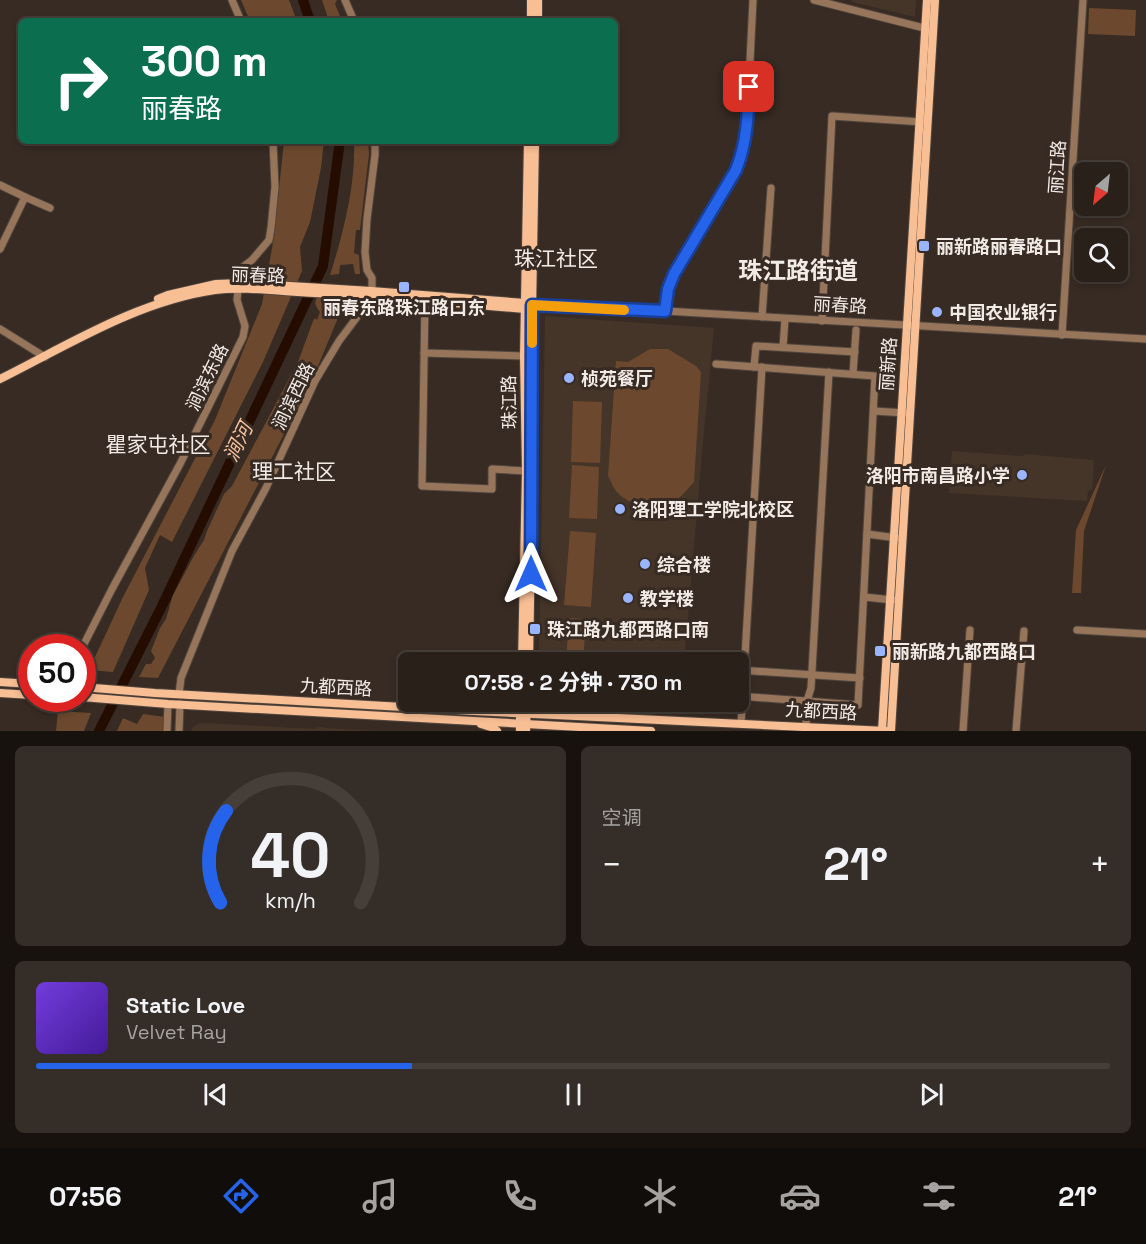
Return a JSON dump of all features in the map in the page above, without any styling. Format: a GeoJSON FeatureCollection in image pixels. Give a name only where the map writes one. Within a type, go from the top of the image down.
{"type":"FeatureCollection","features":[{"type":"Feature","properties":{"kind":"main road"},"geometry":{"type":"LineString","coordinates":[[531,0],[531,18]]}},
{"type":"Feature","properties":{"kind":"main road"},"geometry":{"type":"LineString","coordinates":[[538,0],[538,18]]}},
{"type":"Feature","properties":{"kind":"main road","name":"丽新路"},"geometry":{"type":"LineString","coordinates":[[885,731],[924,122],[929,29],[927,0]]}},
{"type":"Feature","properties":{"kind":"main road","name":"丽新路"},"geometry":{"type":"LineString","coordinates":[[929,29],[935,0]]}},
{"type":"Feature","properties":{"kind":"main road","name":"珠江路"},"geometry":{"type":"LineString","coordinates":[[528,144],[529,652]]}},
{"type":"Feature","properties":{"kind":"main road","name":"珠江路"},"geometry":{"type":"LineString","coordinates":[[522,652],[526,471],[524,356],[535,144]]}},
{"type":"Feature","properties":{"kind":"main road","name":"丽春路"},"geometry":{"type":"LineString","coordinates":[[0,372],[115,321],[168,301],[240,286],[527,306]]}},
{"type":"Feature","properties":{"kind":"main road","name":"丽春路"},"geometry":{"type":"LineString","coordinates":[[372,294],[425,301],[527,306]]}},
{"type":"Feature","properties":{"kind":"main road","name":"丽春路"},"geometry":{"type":"LineString","coordinates":[[0,379],[42,355]]}},
{"type":"Feature","properties":{"kind":"main road"},"geometry":{"type":"LineString","coordinates":[[0,682],[18,683]]}},
{"type":"Feature","properties":{"kind":"main road","name":"九都西路"},"geometry":{"type":"LineString","coordinates":[[96,688],[398,707]]}},
{"type":"Feature","properties":{"kind":"main road"},"geometry":{"type":"LineString","coordinates":[[0,693],[18,694]]}},
{"type":"Feature","properties":{"kind":"main road","name":"九都西路"},"geometry":{"type":"LineString","coordinates":[[96,698],[469,720],[523,728],[578,727],[651,731]]}},
{"type":"Feature","properties":{"kind":"main road","name":"九都西路"},"geometry":{"type":"LineString","coordinates":[[490,712],[885,731]]}},
{"type":"Feature","properties":{"kind":"main road"},"geometry":{"type":"LineString","coordinates":[[573,712],[582,716]]}},
{"type":"Feature","properties":{"kind":"main road"},"geometry":{"type":"LineString","coordinates":[[523,714],[523,728]]}},
{"type":"Feature","properties":{"kind":"main road"},"geometry":{"type":"LineString","coordinates":[[469,720],[497,731]]}},
{"type":"Feature","properties":{"kind":"main road"},"geometry":{"type":"LineString","coordinates":[[562,731],[578,727]]}},
{"type":"Feature","properties":{"kind":"street"},"geometry":{"type":"LineString","coordinates":[[232,0],[240,18]]}},
{"type":"Feature","properties":{"kind":"street"},"geometry":{"type":"LineString","coordinates":[[345,0],[353,18]]}},
{"type":"Feature","properties":{"kind":"street"},"geometry":{"type":"LineString","coordinates":[[665,311],[668,289],[674,274],[736,170],[742,153],[747,122],[753,0]]}},
{"type":"Feature","properties":{"kind":"street"},"geometry":{"type":"LineString","coordinates":[[814,0],[929,29]]}},
{"type":"Feature","properties":{"kind":"street","name":"丽江路"},"geometry":{"type":"LineString","coordinates":[[1062,335],[1083,0]]}},
{"type":"Feature","properties":{"kind":"street"},"geometry":{"type":"LineString","coordinates":[[822,321],[832,116],[924,122]]}},
{"type":"Feature","properties":{"kind":"street"},"geometry":{"type":"LineString","coordinates":[[240,286],[240,269],[252,260],[269,240],[275,188],[273,144]]}},
{"type":"Feature","properties":{"kind":"street"},"geometry":{"type":"LineString","coordinates":[[372,294],[372,278],[365,263],[365,252],[375,144]]}},
{"type":"Feature","properties":{"kind":"street"},"geometry":{"type":"LineString","coordinates":[[0,185],[50,208]]}},
{"type":"Feature","properties":{"kind":"street"},"geometry":{"type":"LineString","coordinates":[[762,317],[771,188]]}},
{"type":"Feature","properties":{"kind":"street"},"geometry":{"type":"LineString","coordinates":[[0,249],[25,197]]}},
{"type":"Feature","properties":{"kind":"street","name":"涧滨东路"},"geometry":{"type":"LineString","coordinates":[[89,634],[180,464],[243,337],[245,326],[237,300],[240,286]]}},
{"type":"Feature","properties":{"kind":"street","name":"涧滨西路"},"geometry":{"type":"LineString","coordinates":[[179,694],[182,678],[232,551],[266,489],[315,381],[339,341],[372,294]]}},
{"type":"Feature","properties":{"kind":"street"},"geometry":{"type":"LineString","coordinates":[[425,301],[422,486],[492,489],[492,469],[526,471]]}},
{"type":"Feature","properties":{"kind":"street","name":"丽春路"},"geometry":{"type":"LineString","coordinates":[[527,306],[665,311],[1146,339]]}},
{"type":"Feature","properties":{"kind":"street"},"geometry":{"type":"LineString","coordinates":[[783,348],[785,319]]}},
{"type":"Feature","properties":{"kind":"street"},"geometry":{"type":"LineString","coordinates":[[0,329],[42,355]]}},
{"type":"Feature","properties":{"kind":"street"},"geometry":{"type":"LineString","coordinates":[[853,374],[856,330]]}},
{"type":"Feature","properties":{"kind":"street"},"geometry":{"type":"LineString","coordinates":[[742,652],[758,367],[756,346],[855,352]]}},
{"type":"Feature","properties":{"kind":"street"},"geometry":{"type":"LineString","coordinates":[[424,354],[524,356]]}},
{"type":"Feature","properties":{"kind":"street"},"geometry":{"type":"LineString","coordinates":[[716,364],[875,376],[858,705],[749,697]]}},
{"type":"Feature","properties":{"kind":"street"},"geometry":{"type":"LineString","coordinates":[[806,727],[829,372]]}},
{"type":"Feature","properties":{"kind":"street"},"geometry":{"type":"LineString","coordinates":[[874,411],[906,414]]}},
{"type":"Feature","properties":{"kind":"street"},"geometry":{"type":"LineString","coordinates":[[870,473],[902,476]]}},
{"type":"Feature","properties":{"kind":"street"},"geometry":{"type":"LineString","coordinates":[[867,534],[898,538]]}},
{"type":"Feature","properties":{"kind":"street"},"geometry":{"type":"LineString","coordinates":[[864,597],[895,600]]}},
{"type":"Feature","properties":{"kind":"street"},"geometry":{"type":"LineString","coordinates":[[963,731],[970,630]]}},
{"type":"Feature","properties":{"kind":"street"},"geometry":{"type":"LineString","coordinates":[[1016,731],[1024,630]]}},
{"type":"Feature","properties":{"kind":"street"},"geometry":{"type":"LineString","coordinates":[[1077,630],[1146,634]]}},
{"type":"Feature","properties":{"kind":"street"},"geometry":{"type":"LineString","coordinates":[[749,671],[860,678]]}},
{"type":"Feature","properties":{"kind":"street"},"geometry":{"type":"LineString","coordinates":[[167,731],[168,704]]}},
{"type":"Feature","properties":{"kind":"street"},"geometry":{"type":"LineString","coordinates":[[179,731],[180,704]]}},
{"type":"Feature","properties":{"kind":"street"},"geometry":{"type":"LineString","coordinates":[[741,712],[741,724]]}},
{"type":"Feature","properties":{"kind":"shaded area"},"geometry":{"type":"Polygon","coordinates":[[[241,0],[289,0],[296,18],[249,18],[241,0]]]}},
{"type":"Feature","properties":{"kind":"shaded area"},"geometry":{"type":"Polygon","coordinates":[[[322,0],[337,0],[335,4],[341,18],[328,18],[322,0]]]}},
{"type":"Feature","properties":{"kind":"shaded area"},"geometry":{"type":"Polygon","coordinates":[[[852,0],[916,0],[915,17],[852,2],[852,0]]]}},
{"type":"Feature","properties":{"kind":"shaded area"},"geometry":{"type":"Polygon","coordinates":[[[1089,8],[1136,10],[1135,36],[1088,34],[1089,8]]]}},
{"type":"Feature","properties":{"kind":"shaded area"},"geometry":{"type":"Polygon","coordinates":[[[284,144],[324,144],[310,222],[300,247],[302,271],[263,362],[172,542],[160,535],[145,568],[149,590],[113,672],[96,671],[96,655],[123,597],[215,420],[262,304],[274,237],[284,144]]]}},
{"type":"Feature","properties":{"kind":"shaded area"},"geometry":{"type":"Polygon","coordinates":[[[354,144],[368,144],[360,230],[356,230],[354,253],[359,255],[360,274],[355,274],[353,264],[340,265],[339,274],[330,275],[348,209],[354,144]]]}},
{"type":"Feature","properties":{"kind":"shaded area"},"geometry":{"type":"Polygon","coordinates":[[[317,297],[345,301],[313,378],[158,678],[139,677],[146,664],[151,664],[155,658],[151,651],[166,619],[173,595],[204,540],[224,494],[232,486],[298,362],[313,321],[315,318],[317,320],[320,312],[315,303],[317,297]]]}},
{"type":"Feature","properties":{"kind":"shaded area","name":"洛阳理工学院北校区"},"geometry":{"type":"Polygon","coordinates":[[[545,316],[714,328],[685,652],[539,652],[545,316]]]}},
{"type":"Feature","properties":{"kind":"shaded area"},"geometry":{"type":"Polygon","coordinates":[[[650,349],[668,349],[696,366],[701,372],[694,482],[676,500],[656,507],[642,506],[622,497],[608,476],[616,361],[628,362],[650,349]]]}},
{"type":"Feature","properties":{"kind":"shaded area"},"geometry":{"type":"Polygon","coordinates":[[[573,401],[602,402],[600,463],[571,462],[573,401]]]}},
{"type":"Feature","properties":{"kind":"shaded area","name":"洛阳市南昌路小学"},"geometry":{"type":"Polygon","coordinates":[[[952,451],[1094,460],[1092,490],[1088,491],[1087,501],[949,493],[952,451]]]}},
{"type":"Feature","properties":{"kind":"shaded area"},"geometry":{"type":"Polygon","coordinates":[[[572,465],[599,467],[597,519],[569,518],[572,465]]]}},
{"type":"Feature","properties":{"kind":"shaded area"},"geometry":{"type":"Polygon","coordinates":[[[1106,465],[1084,531],[1081,593],[1072,593],[1076,530],[1106,465]]]}},
{"type":"Feature","properties":{"kind":"shaded area"},"geometry":{"type":"Polygon","coordinates":[[[570,531],[596,533],[591,607],[564,605],[570,531]]]}},
{"type":"Feature","properties":{"kind":"shaded area"},"geometry":{"type":"Polygon","coordinates":[[[569,618],[586,619],[584,652],[567,652],[569,618]]]}},
{"type":"Feature","properties":{"kind":"shaded area"},"geometry":{"type":"Polygon","coordinates":[[[58,712],[91,713],[84,731],[56,731],[58,712]]]}},
{"type":"Feature","properties":{"kind":"shaded area"},"geometry":{"type":"Polygon","coordinates":[[[143,714],[165,717],[165,731],[117,731],[123,718],[137,724],[143,714]]]}},
{"type":"Feature","properties":{"kind":"shaded area"},"geometry":{"type":"Polygon","coordinates":[[[198,724],[380,731],[191,731],[198,724]]]}},
{"type":"Feature","properties":{"kind":"waterway","name":"涧河"},"geometry":{"type":"LineString","coordinates":[[303,0],[309,18]]}},
{"type":"Feature","properties":{"kind":"waterway","name":"涧河"},"geometry":{"type":"LineString","coordinates":[[99,731],[162,606],[323,266],[340,144]]}},
{"type":"Feature","properties":{"kind":"slow traffic"},"geometry":{"type":"LineString","coordinates":[[532,343],[532,305],[624,310]]}},
{"type":"Feature","properties":{"kind":"place","name":"丽新路丽春路口"},"geometry":{"type":"Point","coordinates":[924,246]}},
{"type":"Feature","properties":{"kind":"place","name":"丽春东路珠江路口东"},"geometry":{"type":"Point","coordinates":[404,287]}},
{"type":"Feature","properties":{"kind":"place","name":"中国农业银行"},"geometry":{"type":"Point","coordinates":[937,312]}},
{"type":"Feature","properties":{"kind":"place","name":"桢苑餐厅"},"geometry":{"type":"Point","coordinates":[569,378]}},
{"type":"Feature","properties":{"kind":"place","name":"洛阳市南昌路小学"},"geometry":{"type":"Point","coordinates":[1022,475]}},
{"type":"Feature","properties":{"kind":"place","name":"洛阳理工学院北校区"},"geometry":{"type":"Point","coordinates":[620,509]}},
{"type":"Feature","properties":{"kind":"place","name":"综合楼"},"geometry":{"type":"Point","coordinates":[645,564]}},
{"type":"Feature","properties":{"kind":"place","name":"教学楼"},"geometry":{"type":"Point","coordinates":[628,598]}},
{"type":"Feature","properties":{"kind":"place","name":"珠江路九都西路口南"},"geometry":{"type":"Point","coordinates":[535,629]}},
{"type":"Feature","properties":{"kind":"place","name":"丽新路九都西路口"},"geometry":{"type":"Point","coordinates":[880,651]}},
{"type":"Feature","properties":{"kind":"district","name":"珠江社区"},"geometry":{"type":"Point","coordinates":[556,258]}},
{"type":"Feature","properties":{"kind":"district","name":"珠江路街道"},"geometry":{"type":"Point","coordinates":[798,270]}},
{"type":"Feature","properties":{"kind":"district","name":"瞿家屯社区"},"geometry":{"type":"Point","coordinates":[158,444]}},
{"type":"Feature","properties":{"kind":"district","name":"理工社区"},"geometry":{"type":"Point","coordinates":[294,471]}},
{"type":"Feature","properties":{"kind":"route"},"geometry":{"type":"LineString","coordinates":[[531,574],[532,305],[665,311],[668,289],[674,274],[736,170],[745,143],[749,87]]}}]}
